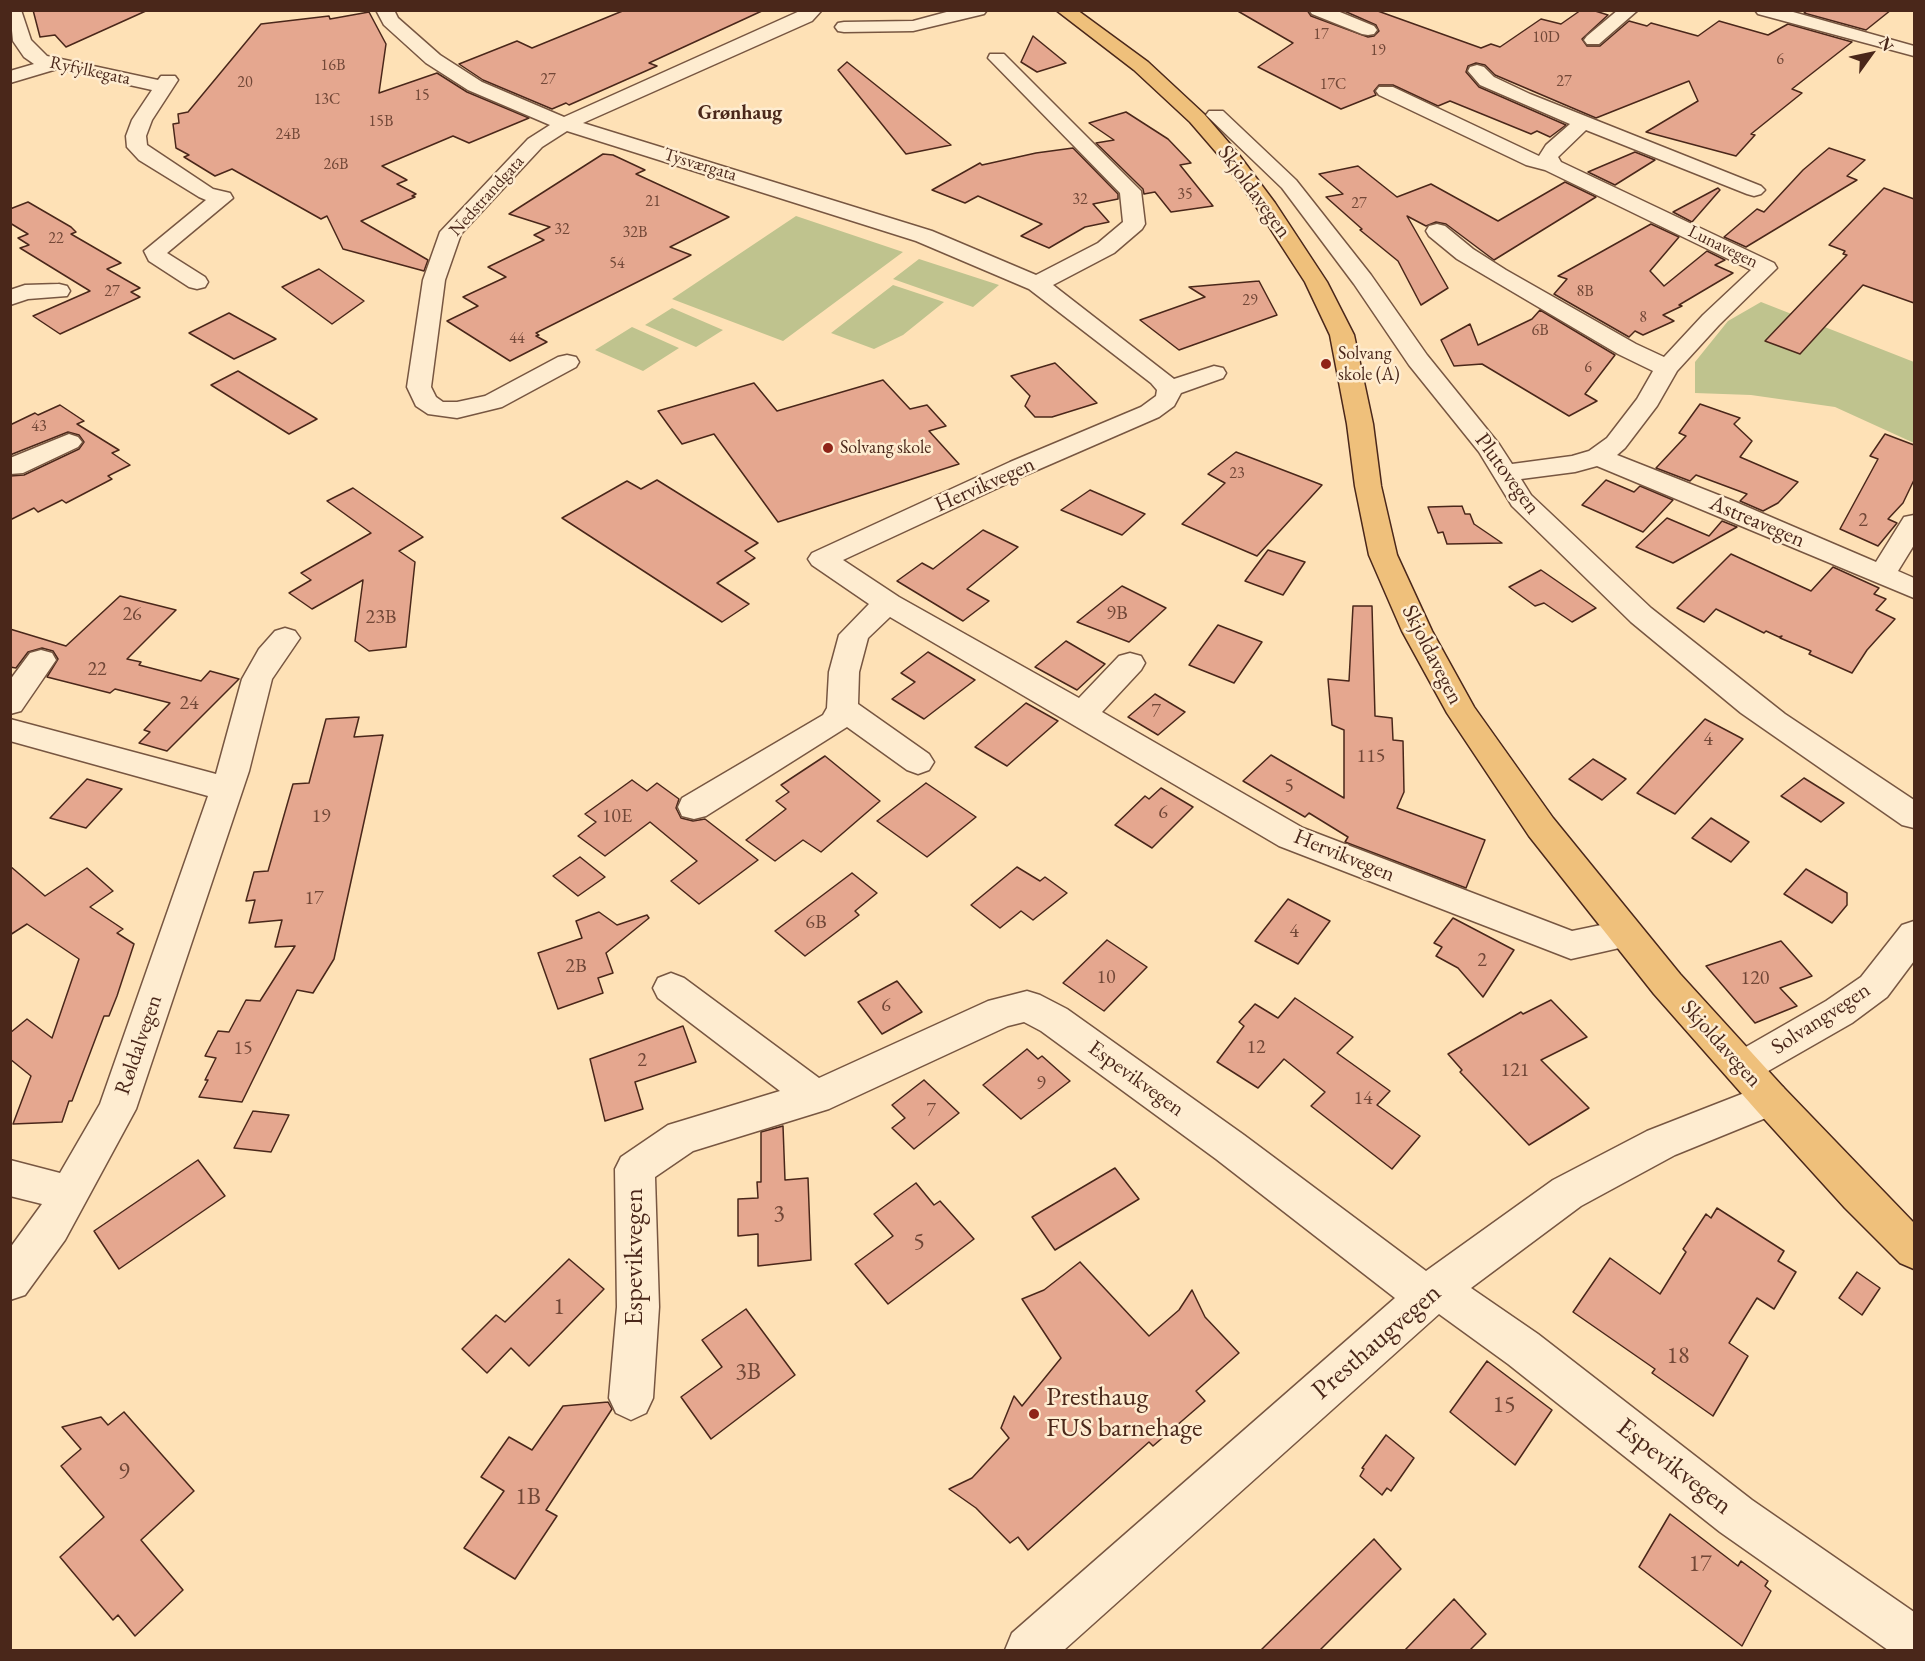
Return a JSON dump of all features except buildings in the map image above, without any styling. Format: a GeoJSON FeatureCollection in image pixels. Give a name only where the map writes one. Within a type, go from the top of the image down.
{"type":"FeatureCollection","features":[{"type":"Feature","properties":{"kind":"main road","name":"Skjoldavegen"},"geometry":{"type":"LineString","coordinates":[[1065,10],[1141,66],[1197,118],[1244,175],[1316,282],[1342,335],[1360,424],[1368,486],[1383,555],[1417,631],[1462,713],[1541,827],[1625,933],[1770,1099],[1859,1195],[1914,1250]]}},
{"type":"Feature","properties":{"kind":"street","name":"Ryfylkegata"},"geometry":{"type":"LineString","coordinates":[[12,10],[22,41],[31,53],[41,60],[165,84],[142,120],[136,136],[137,147],[146,156],[206,193],[222,198],[155,251],[157,256],[196,282]]}},
{"type":"Feature","properties":{"kind":"street","name":"Tysværgata"},"geometry":{"type":"LineString","coordinates":[[385,10],[390,21],[433,59],[475,86],[565,124],[924,236],[1037,284],[1160,378],[1169,389]]}},
{"type":"Feature","properties":{"kind":"street","name":"Nedstrandgata"},"geometry":{"type":"LineString","coordinates":[[567,363],[493,402],[457,410],[437,409],[425,401],[419,387],[434,280],[451,232],[535,143],[565,124],[806,17],[813,10]]}},
{"type":"Feature","properties":{"kind":"street"},"geometry":{"type":"LineString","coordinates":[[844,27],[913,26],[978,10]]}},
{"type":"Feature","properties":{"kind":"street"},"geometry":{"type":"LineString","coordinates":[[1318,10],[1368,30]]}},
{"type":"Feature","properties":{"kind":"street"},"geometry":{"type":"LineString","coordinates":[[1593,40],[1629,10]]}},
{"type":"Feature","properties":{"kind":"street"},"geometry":{"type":"LineString","coordinates":[[1764,10],[1913,51]]}},
{"type":"Feature","properties":{"kind":"street"},"geometry":{"type":"LineString","coordinates":[[997,58],[1130,191],[1134,224],[1106,248],[1037,284]]}},
{"type":"Feature","properties":{"kind":"street"},"geometry":{"type":"LineString","coordinates":[[10,77],[54,64]]}},
{"type":"Feature","properties":{"kind":"street"},"geometry":{"type":"LineString","coordinates":[[1477,71],[1487,81],[1754,190]]}},
{"type":"Feature","properties":{"kind":"street","name":"Lunavegen"},"geometry":{"type":"LineString","coordinates":[[1386,92],[1533,161],[1552,165],[1766,268],[1711,320],[1667,368],[1648,401],[1616,443],[1598,457],[1575,464],[1504,472]]}},
{"type":"Feature","properties":{"kind":"street","name":"Plutovegen"},"geometry":{"type":"LineString","coordinates":[[1215,115],[1288,184],[1363,280],[1418,360],[1490,449],[1521,500],[1641,615],[1774,722],[1914,816]]}},
{"type":"Feature","properties":{"kind":"street"},"geometry":{"type":"LineString","coordinates":[[1552,165],[1548,157],[1553,149],[1583,122]]}},
{"type":"Feature","properties":{"kind":"street"},"geometry":{"type":"LineString","coordinates":[[1437,231],[1465,254],[1498,275],[1627,349],[1667,368]]}},
{"type":"Feature","properties":{"kind":"street"},"geometry":{"type":"LineString","coordinates":[[15,291],[60,291]]}},
{"type":"Feature","properties":{"kind":"street"},"geometry":{"type":"LineString","coordinates":[[1169,389],[1214,373]]}},
{"type":"Feature","properties":{"kind":"street","name":"Hervikvegen"},"geometry":{"type":"LineString","coordinates":[[1169,389],[1169,396],[1165,401],[1150,412],[1019,468],[822,560],[889,604],[1291,837],[1571,945],[1625,933]]}},
{"type":"Feature","properties":{"kind":"street"},"geometry":{"type":"LineString","coordinates":[[10,466],[14,467],[69,442]]}},
{"type":"Feature","properties":{"kind":"street","name":"Astreavegen"},"geometry":{"type":"LineString","coordinates":[[1598,457],[1720,506],[1914,589]]}},
{"type":"Feature","properties":{"kind":"street"},"geometry":{"type":"LineString","coordinates":[[1882,575],[1914,523]]}},
{"type":"Feature","properties":{"kind":"street"},"geometry":{"type":"LineString","coordinates":[[694,807],[835,722],[842,708],[844,672],[854,635],[873,615],[889,604]]}},
{"type":"Feature","properties":{"kind":"street","name":"Røldalvegen"},"geometry":{"type":"LineString","coordinates":[[10,1281],[51,1227],[117,1109],[227,789],[257,679],[270,656],[285,638]]}},
{"type":"Feature","properties":{"kind":"street"},"geometry":{"type":"LineString","coordinates":[[10,702],[41,660]]}},
{"type":"Feature","properties":{"kind":"street"},"geometry":{"type":"LineString","coordinates":[[1082,714],[1130,663]]}},
{"type":"Feature","properties":{"kind":"street"},"geometry":{"type":"LineString","coordinates":[[842,708],[918,762]]}},
{"type":"Feature","properties":{"kind":"street"},"geometry":{"type":"LineString","coordinates":[[10,730],[227,789]]}},
{"type":"Feature","properties":{"kind":"street","name":"Solvangvegen"},"geometry":{"type":"LineString","coordinates":[[1743,1067],[1839,1012],[1874,987],[1914,935]]}},
{"type":"Feature","properties":{"kind":"street"},"geometry":{"type":"LineString","coordinates":[[671,988],[816,1097]]}},
{"type":"Feature","properties":{"kind":"street","name":"Espevikvegen"},"geometry":{"type":"LineString","coordinates":[[631,1398],[638,1307],[635,1169],[682,1137],[816,1097],[1001,1012],[1027,1006],[1054,1020],[1432,1292],[1523,1349],[1736,1516],[1914,1640]]}},
{"type":"Feature","properties":{"kind":"street","name":"Presthaugvegen"},"geometry":{"type":"LineString","coordinates":[[1029,1650],[1432,1292],[1567,1193],[1661,1143],[1770,1099]]}},
{"type":"Feature","properties":{"kind":"street"},"geometry":{"type":"LineString","coordinates":[[10,1178],[70,1193]]}},
{"type":"Feature","properties":{"kind":"green space"},"geometry":{"type":"Polygon","coordinates":[[[796,216],[903,252],[783,341],[672,299],[796,216]]]}},
{"type":"Feature","properties":{"kind":"green space"},"geometry":{"type":"Polygon","coordinates":[[[919,259],[999,285],[973,307],[893,279],[919,259]]]}},
{"type":"Feature","properties":{"kind":"green space"},"geometry":{"type":"Polygon","coordinates":[[[893,285],[944,302],[903,335],[874,349],[831,333],[893,285]]]}},
{"type":"Feature","properties":{"kind":"green space"},"geometry":{"type":"Polygon","coordinates":[[[1761,302],[1914,362],[1914,443],[1835,407],[1751,395],[1695,393],[1695,362],[1728,321],[1761,302]]]}},
{"type":"Feature","properties":{"kind":"green space"},"geometry":{"type":"Polygon","coordinates":[[[672,308],[723,330],[696,347],[645,325],[672,308]]]}},
{"type":"Feature","properties":{"kind":"green space"},"geometry":{"type":"Polygon","coordinates":[[[632,327],[679,348],[643,371],[595,350],[632,327]]]}},
{"type":"Feature","properties":{"kind":"place","name":"Solvang skole (A)"},"geometry":{"type":"Point","coordinates":[1326,364]}},
{"type":"Feature","properties":{"kind":"place","name":"Solvang skole"},"geometry":{"type":"Point","coordinates":[828,448]}},
{"type":"Feature","properties":{"kind":"place","name":"Presthaug FUS barnehage"},"geometry":{"type":"Point","coordinates":[1034,1414]}},
{"type":"Feature","properties":{"kind":"district","name":"Grønhaug"},"geometry":{"type":"Point","coordinates":[740,114]}}]}
